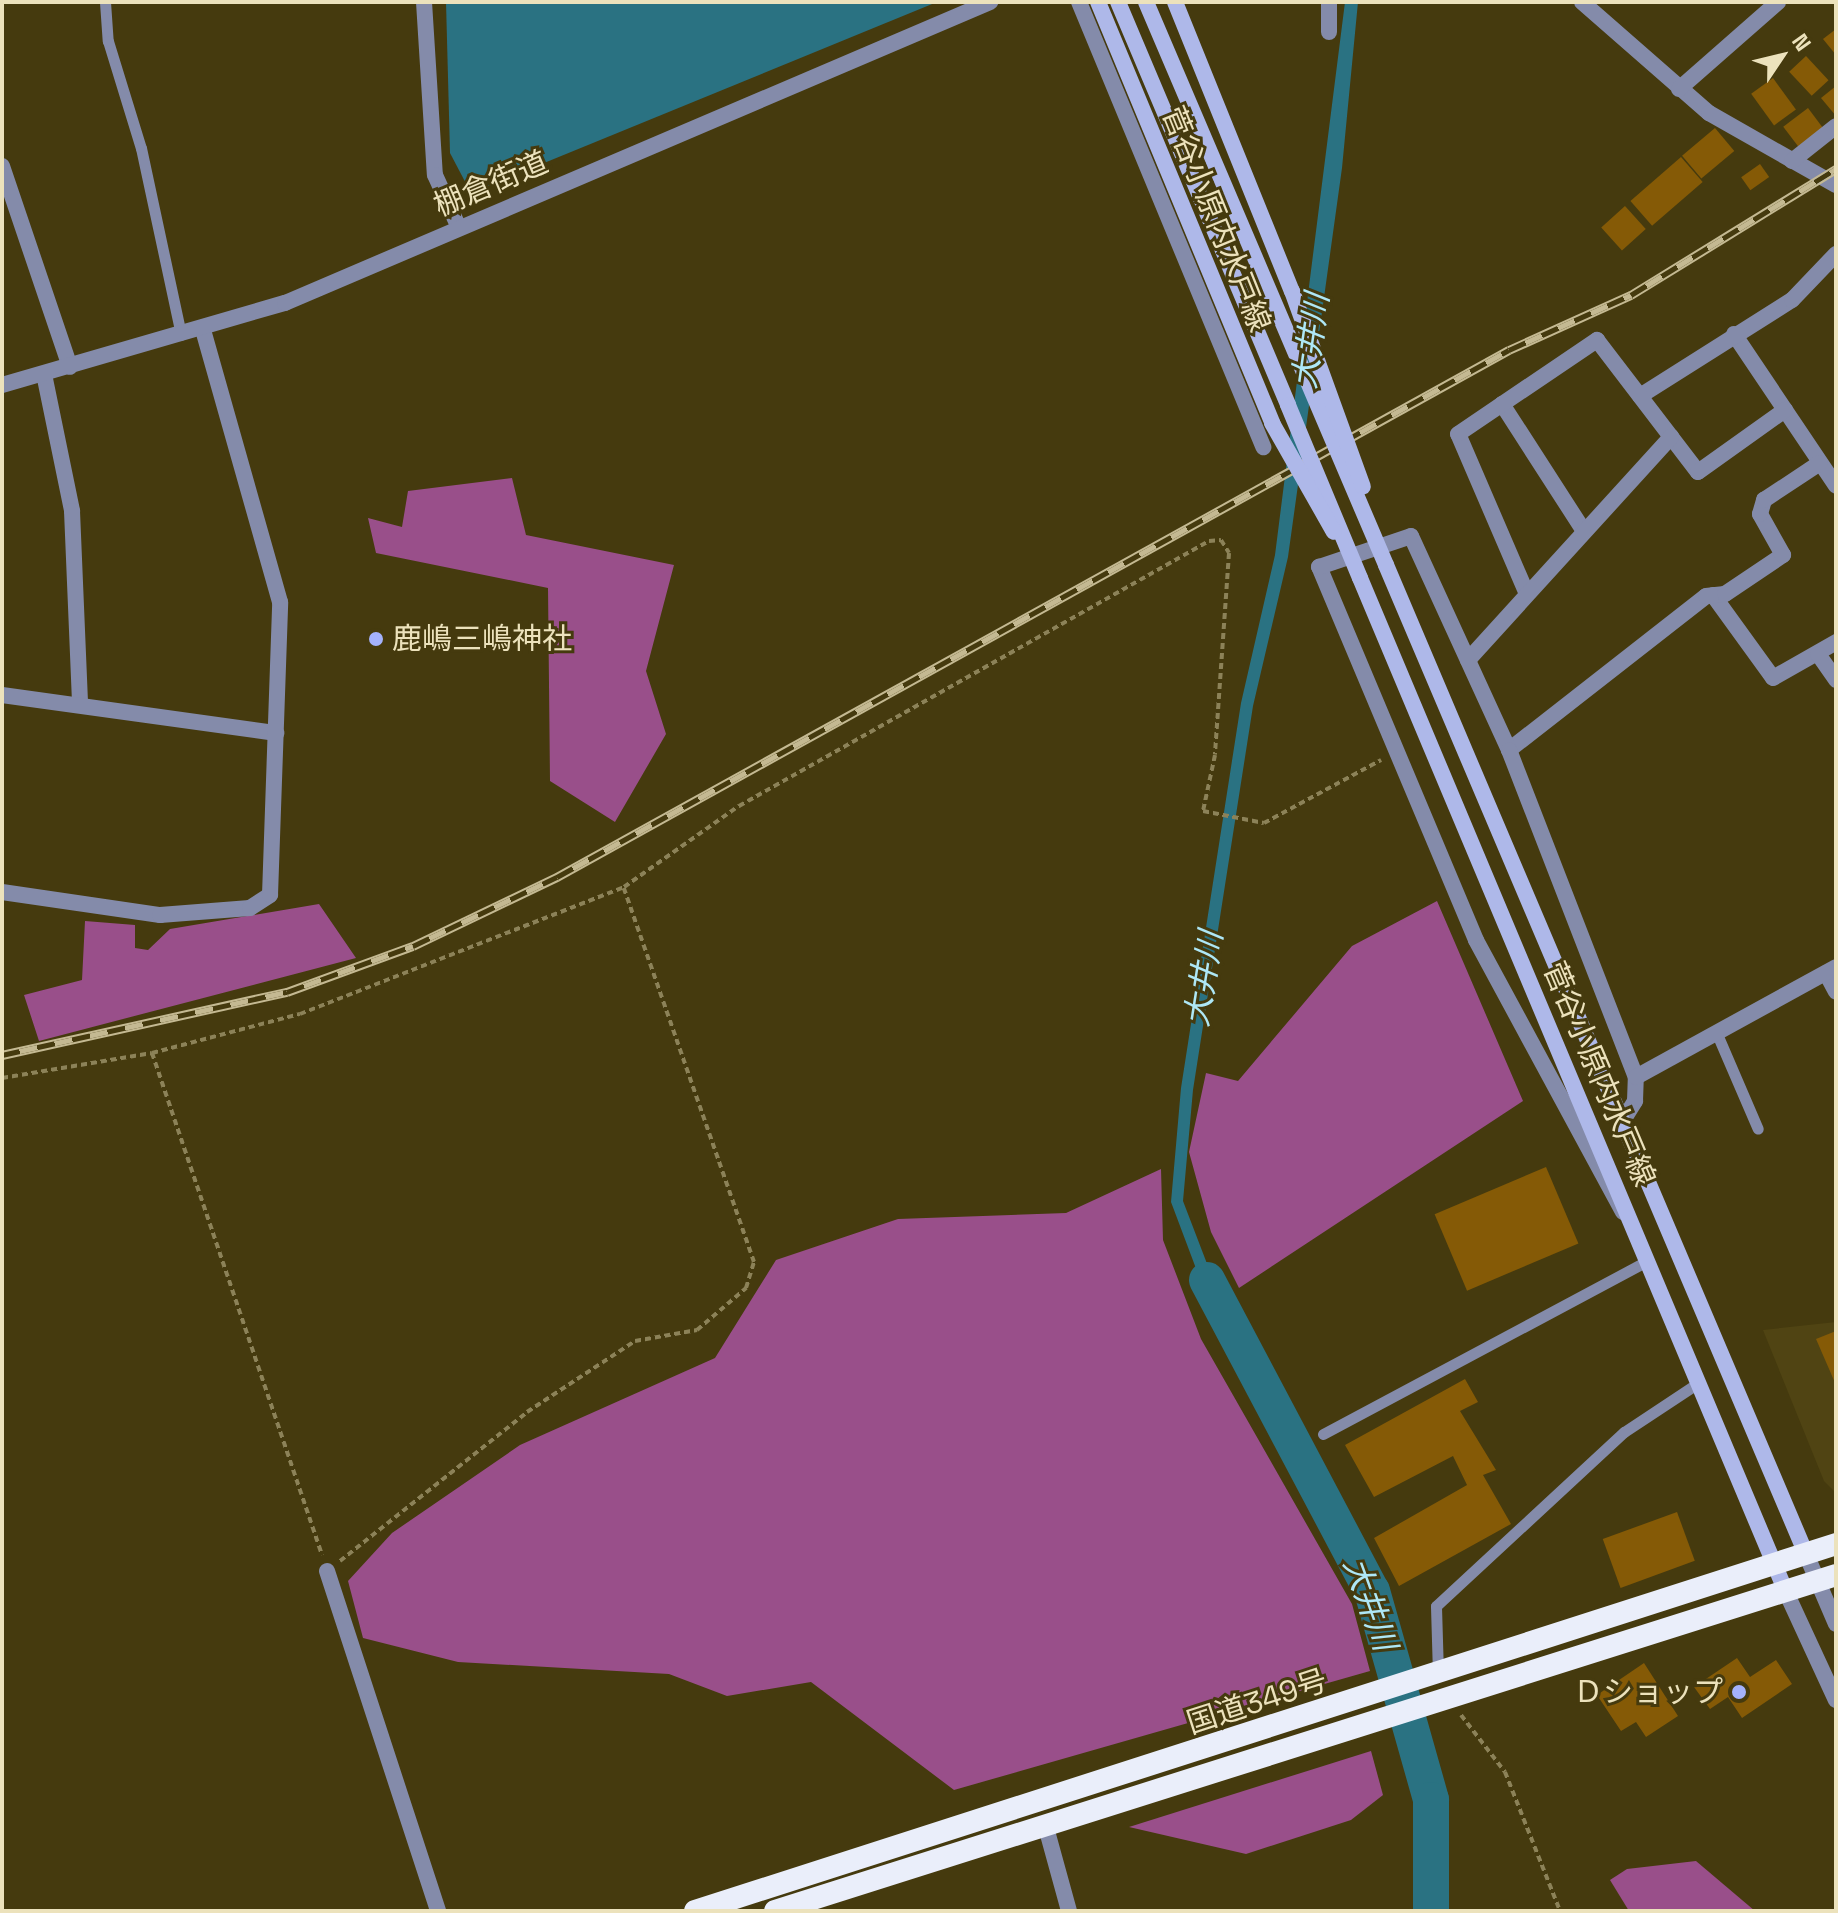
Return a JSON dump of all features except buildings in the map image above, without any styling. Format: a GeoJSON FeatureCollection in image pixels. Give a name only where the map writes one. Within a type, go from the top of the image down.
{"type":"FeatureCollection","features":[{"type":"Feature","properties":{"kind":"highway","name":"国道349号"},"geometry":{"type":"LineString","coordinates":[[695,1911],[1431,1677],[1836,1544]]}},
{"type":"Feature","properties":{"kind":"highway","name":"国道349号"},"geometry":{"type":"LineString","coordinates":[[775,1911],[1047,1831],[1378,1721],[1827,1578]]}},
{"type":"Feature","properties":{"kind":"main road","name":"菅谷小原内水戸線"},"geometry":{"type":"LineString","coordinates":[[1098,2],[1224,316],[1272,423],[1360,578]]}},
{"type":"Feature","properties":{"kind":"main road","name":"菅谷小原内水戸線"},"geometry":{"type":"LineString","coordinates":[[1118,2],[1786,1592]]}},
{"type":"Feature","properties":{"kind":"main road","name":"菅谷小原内水戸線"},"geometry":{"type":"LineString","coordinates":[[1146,2],[1806,1554]]}},
{"type":"Feature","properties":{"kind":"main road","name":"菅谷小原内水戸線"},"geometry":{"type":"LineString","coordinates":[[1175,2],[1334,391],[1386,565]]}},
{"type":"Feature","properties":{"kind":"street"},"geometry":{"type":"LineString","coordinates":[[424,2],[435,175],[459,228]]}},
{"type":"Feature","properties":{"kind":"street","name":"棚倉街道"},"geometry":{"type":"LineString","coordinates":[[2,385],[203,330],[459,228],[990,2]]}},
{"type":"Feature","properties":{"kind":"street"},"geometry":{"type":"LineString","coordinates":[[1079,2],[1263,447]]}},
{"type":"Feature","properties":{"kind":"street"},"geometry":{"type":"LineString","coordinates":[[1329,2],[1329,32]]}},
{"type":"Feature","properties":{"kind":"street"},"geometry":{"type":"LineString","coordinates":[[1679,89],[1778,2]]}},
{"type":"Feature","properties":{"kind":"street"},"geometry":{"type":"LineString","coordinates":[[1593,5],[1679,89],[1792,161],[1836,185]]}},
{"type":"Feature","properties":{"kind":"street"},"geometry":{"type":"LineString","coordinates":[[1792,161],[1836,126]]}},
{"type":"Feature","properties":{"kind":"street"},"geometry":{"type":"LineString","coordinates":[[2,166],[70,367]]}},
{"type":"Feature","properties":{"kind":"street"},"geometry":{"type":"LineString","coordinates":[[1640,396],[1792,300],[1836,254]]}},
{"type":"Feature","properties":{"kind":"street"},"geometry":{"type":"LineString","coordinates":[[2,892],[160,915],[250,908],[270,895],[280,602],[203,330]]}},
{"type":"Feature","properties":{"kind":"street"},"geometry":{"type":"LineString","coordinates":[[1734,334],[1836,486]]}},
{"type":"Feature","properties":{"kind":"street"},"geometry":{"type":"LineString","coordinates":[[1527,594],[1458,434],[1597,340],[1698,472],[1785,410]]}},
{"type":"Feature","properties":{"kind":"street"},"geometry":{"type":"LineString","coordinates":[[44,374],[72,511],[80,703]]}},
{"type":"Feature","properties":{"kind":"street"},"geometry":{"type":"LineString","coordinates":[[1502,404],[1582,528]]}},
{"type":"Feature","properties":{"kind":"street"},"geometry":{"type":"LineString","coordinates":[[1468,660],[1582,528],[1671,437]]}},
{"type":"Feature","properties":{"kind":"street"},"geometry":{"type":"LineString","coordinates":[[1509,750],[1713,595],[1783,555],[1760,514],[1764,500],[1820,463]]}},
{"type":"Feature","properties":{"kind":"street"},"geometry":{"type":"LineString","coordinates":[[1622,1122],[1635,1101],[1636,1077],[1509,750],[1411,536],[1319,567],[1393,754],[1483,955],[1601,1181],[1631,1222]]}},
{"type":"Feature","properties":{"kind":"street"},"geometry":{"type":"LineString","coordinates":[[1713,595],[1773,678],[1836,642]]}},
{"type":"Feature","properties":{"kind":"street"},"geometry":{"type":"LineString","coordinates":[[1818,654],[1836,680]]}},
{"type":"Feature","properties":{"kind":"street"},"geometry":{"type":"LineString","coordinates":[[2,695],[80,703],[276,733]]}},
{"type":"Feature","properties":{"kind":"street"},"geometry":{"type":"LineString","coordinates":[[1636,1077],[1831,970],[1836,992]]}},
{"type":"Feature","properties":{"kind":"street"},"geometry":{"type":"LineString","coordinates":[[1806,1554],[1827,1578],[1836,1624]]}},
{"type":"Feature","properties":{"kind":"street"},"geometry":{"type":"LineString","coordinates":[[327,1571],[438,1911]]}},
{"type":"Feature","properties":{"kind":"street"},"geometry":{"type":"LineString","coordinates":[[1786,1592],[1836,1700]]}},
{"type":"Feature","properties":{"kind":"street"},"geometry":{"type":"LineString","coordinates":[[1047,1831],[1069,1911]]}},
{"type":"Feature","properties":{"kind":"lane"},"geometry":{"type":"LineString","coordinates":[[105,2],[108,41],[141,148],[181,335]]}},
{"type":"Feature","properties":{"kind":"lane"},"geometry":{"type":"LineString","coordinates":[[1717,1034],[1758,1129]]}},
{"type":"Feature","properties":{"kind":"lane"},"geometry":{"type":"LineString","coordinates":[[1323,1434],[1647,1261]]}},
{"type":"Feature","properties":{"kind":"lane"},"geometry":{"type":"LineString","coordinates":[[1431,1677],[1436,1606],[1624,1432],[1698,1383]]}},
{"type":"Feature","properties":{"kind":"path"},"geometry":{"type":"LineString","coordinates":[[2,1078],[152,1053],[300,1014],[624,887],[739,806],[1221,540],[1229,553],[1215,755],[1203,811],[1264,823],[1393,754]]}},
{"type":"Feature","properties":{"kind":"path"},"geometry":{"type":"LineString","coordinates":[[152,1053],[327,1571],[527,1412],[635,1341],[697,1330],[746,1288],[754,1262],[624,887]]}},
{"type":"Feature","properties":{"kind":"path"},"geometry":{"type":"LineString","coordinates":[[1440,1701],[1505,1772],[1560,1911]]}},
{"type":"Feature","properties":{"kind":"shaded area"},"geometry":{"type":"Polygon","coordinates":[[[512,478],[526,535],[674,565],[646,671],[666,734],[615,822],[550,781],[548,588],[376,553],[368,518],[402,527],[408,491],[512,478]]]}},
{"type":"Feature","properties":{"kind":"shaded area"},"geometry":{"type":"Polygon","coordinates":[[[1437,901],[1523,1101],[1239,1288],[1211,1232],[1189,1152],[1206,1073],[1238,1081],[1352,946],[1437,901]]]}},
{"type":"Feature","properties":{"kind":"shaded area"},"geometry":{"type":"Polygon","coordinates":[[[319,904],[356,958],[39,1041],[24,995],[82,980],[85,921],[135,925],[135,948],[148,950],[170,929],[319,904]]]}},
{"type":"Feature","properties":{"kind":"shaded area"},"geometry":{"type":"Polygon","coordinates":[[[1161,1169],[1163,1240],[1201,1339],[1352,1604],[1370,1671],[954,1790],[811,1682],[727,1696],[669,1674],[458,1662],[363,1638],[348,1581],[392,1533],[520,1445],[715,1358],[776,1260],[898,1219],[1066,1213],[1161,1169]]]}},
{"type":"Feature","properties":{"kind":"shaded area"},"geometry":{"type":"Polygon","coordinates":[[[1836,1322],[1836,1493],[1824,1481],[1763,1330],[1836,1322]]]}},
{"type":"Feature","properties":{"kind":"shaded area"},"geometry":{"type":"Polygon","coordinates":[[[1371,1751],[1383,1795],[1351,1820],[1246,1854],[1129,1827],[1371,1751]]]}},
{"type":"Feature","properties":{"kind":"shaded area"},"geometry":{"type":"Polygon","coordinates":[[[1696,1861],[1755,1911],[1629,1911],[1610,1880],[1627,1869],[1696,1861]]]}},
{"type":"Feature","properties":{"kind":"water"},"geometry":{"type":"Polygon","coordinates":[[[446,2],[937,2],[471,193],[450,153],[446,2]]]}},
{"type":"Feature","properties":{"kind":"water"},"geometry":{"type":"Polygon","coordinates":[[[1345,2],[1358,2],[1342,168],[1288,557],[1253,706],[1193,1090],[1183,1201],[1229,1321],[1218,1327],[1171,1202],[1181,1088],[1241,703],[1275,555],[1345,2]]]}},
{"type":"Feature","properties":{"kind":"waterway","name":"大井川"},"geometry":{"type":"LineString","coordinates":[[1207,1280],[1372,1591],[1431,1800],[1431,1911]]}},
{"type":"Feature","properties":{"kind":"railway"},"geometry":{"type":"LineString","coordinates":[[2,1055],[287,992],[413,946],[557,877],[1509,350],[1631,295],[1836,169]]}},
{"type":"Feature","properties":{"kind":"place","name":"鹿嶋三嶋神社"},"geometry":{"type":"Point","coordinates":[376,639]}},
{"type":"Feature","properties":{"kind":"place","name":"Ｄショップ"},"geometry":{"type":"Point","coordinates":[1739,1692]}}]}
